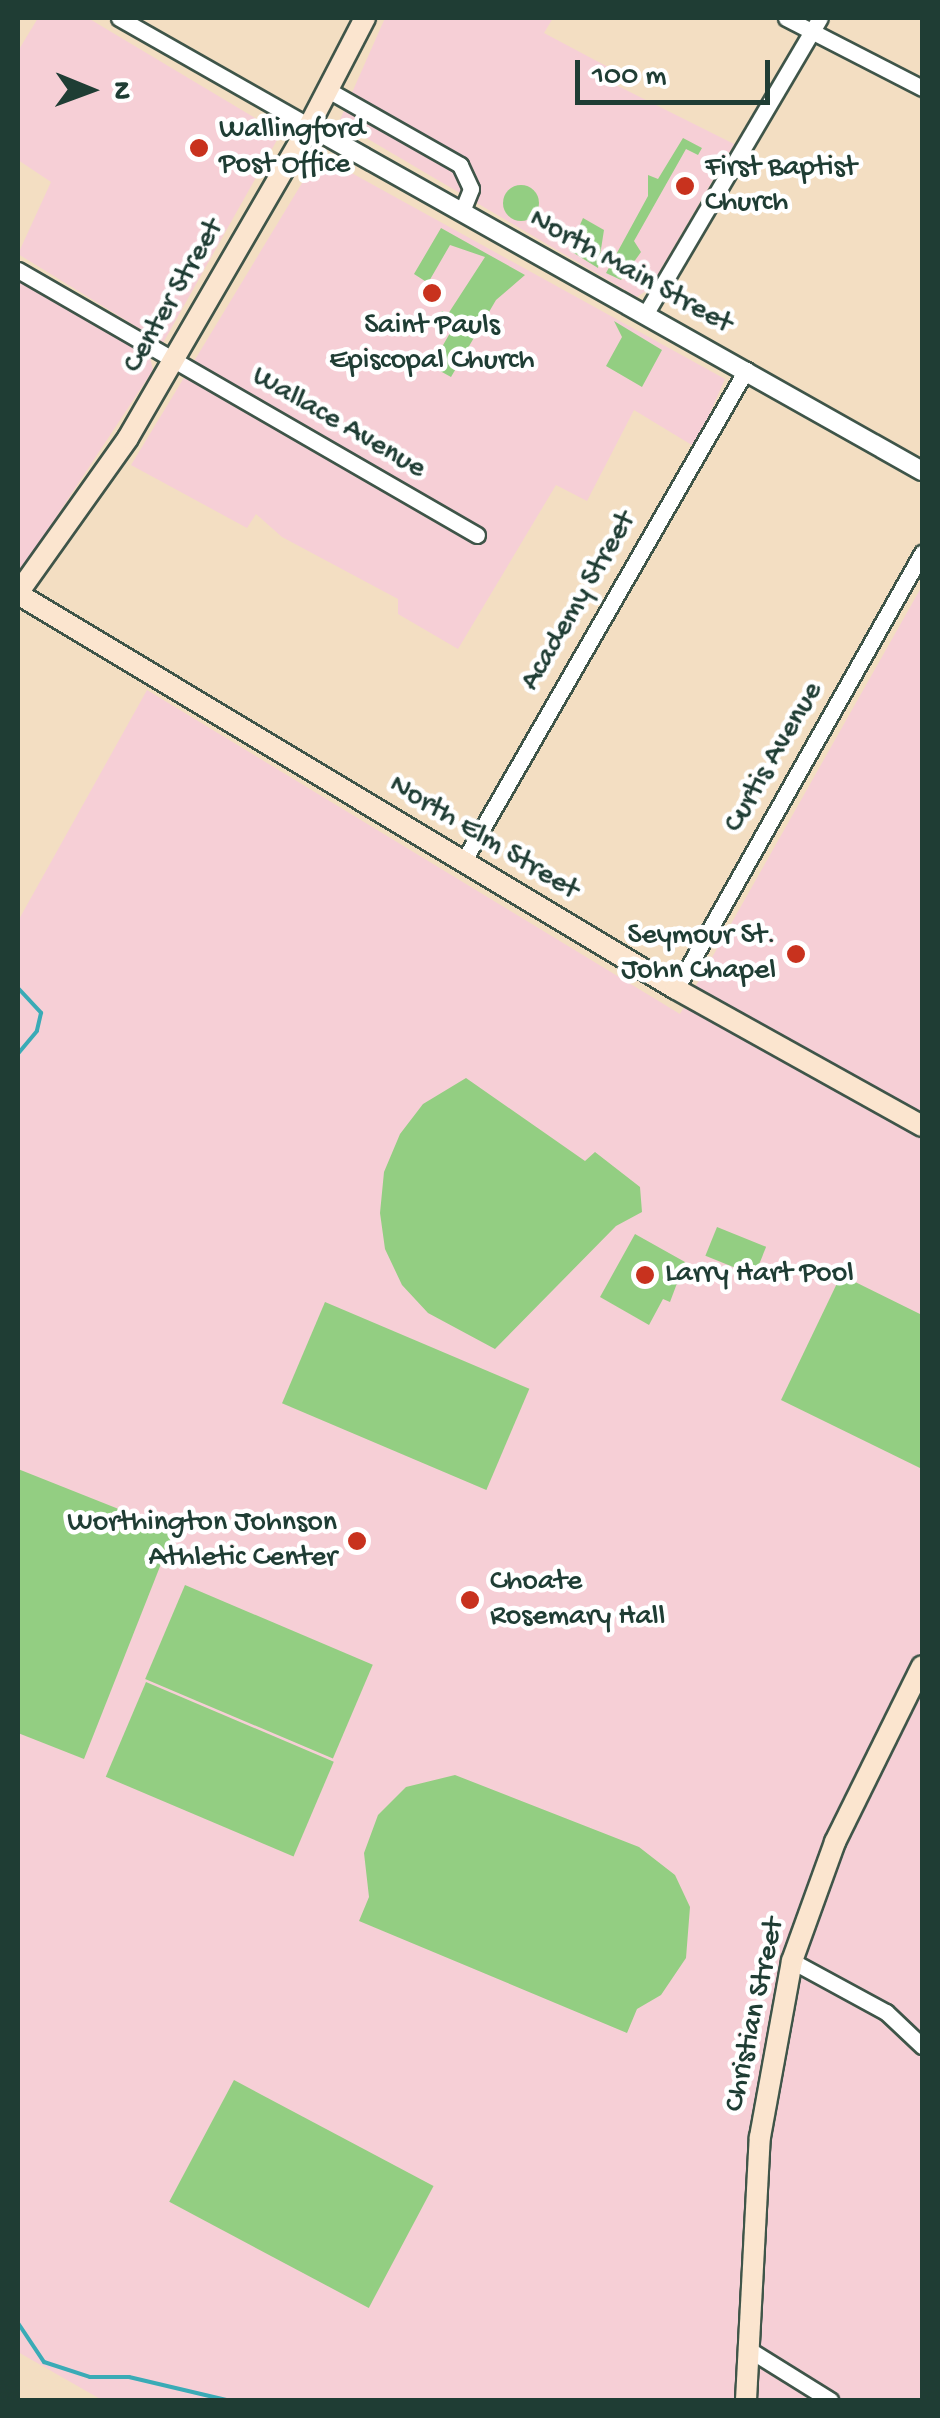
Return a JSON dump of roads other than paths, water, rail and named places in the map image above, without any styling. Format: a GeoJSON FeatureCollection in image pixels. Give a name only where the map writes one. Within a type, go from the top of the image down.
{"type":"FeatureCollection","features":[{"type":"Feature","properties":{"kind":"main road","name":"Center Street"},"geometry":{"type":"LineString","coordinates":[[18,594],[118,452],[309,126],[364,18]]}},
{"type":"Feature","properties":{"kind":"main road","name":"North Elm Street"},"geometry":{"type":"LineString","coordinates":[[18,594],[676,989],[922,1126]]}},
{"type":"Feature","properties":{"kind":"main road","name":"Christian Street"},"geometry":{"type":"LineString","coordinates":[[746,2400],[753,2352],[760,2137],[792,1961],[835,1842],[922,1666]]}},
{"type":"Feature","properties":{"kind":"street"},"geometry":{"type":"LineString","coordinates":[[119,18],[309,126]]}},
{"type":"Feature","properties":{"kind":"street"},"geometry":{"type":"LineString","coordinates":[[786,18],[816,24],[922,88]]}},
{"type":"Feature","properties":{"kind":"street"},"geometry":{"type":"LineString","coordinates":[[646,313],[816,24]]}},
{"type":"Feature","properties":{"kind":"street"},"geometry":{"type":"LineString","coordinates":[[328,90],[460,165],[472,189],[462,211]]}},
{"type":"Feature","properties":{"kind":"street","name":"North Main Street"},"geometry":{"type":"LineString","coordinates":[[309,126],[922,472]]}},
{"type":"Feature","properties":{"kind":"street","name":"Wallace Avenue"},"geometry":{"type":"LineString","coordinates":[[18,270],[477,535]]}},
{"type":"Feature","properties":{"kind":"street","name":"Academy Street"},"geometry":{"type":"LineString","coordinates":[[462,862],[746,370]]}},
{"type":"Feature","properties":{"kind":"street","name":"Curtis Avenue"},"geometry":{"type":"LineString","coordinates":[[676,989],[922,553]]}},
{"type":"Feature","properties":{"kind":"street"},"geometry":{"type":"LineString","coordinates":[[792,1961],[886,2012],[922,2046]]}},
{"type":"Feature","properties":{"kind":"street"},"geometry":{"type":"LineString","coordinates":[[753,2352],[830,2400]]}},
{"type":"Feature","properties":{"kind":"waterway"},"geometry":{"type":"LineString","coordinates":[[18,988],[41,1013],[37,1031],[18,1054]]}},
{"type":"Feature","properties":{"kind":"waterway"},"geometry":{"type":"LineString","coordinates":[[18,2323],[44,2362],[90,2377],[129,2377],[226,2400]]}},
{"type":"Feature","properties":{"kind":"place","name":"Wallingford Post Office"},"geometry":{"type":"Point","coordinates":[199,148]}},
{"type":"Feature","properties":{"kind":"place","name":"First Baptist Church"},"geometry":{"type":"Point","coordinates":[685,186]}},
{"type":"Feature","properties":{"kind":"place","name":"Saint Pauls Episcopal Church"},"geometry":{"type":"Point","coordinates":[432,293]}},
{"type":"Feature","properties":{"kind":"place","name":"Seymour St. John Chapel"},"geometry":{"type":"Point","coordinates":[796,954]}},
{"type":"Feature","properties":{"kind":"place","name":"Larry Hart Pool"},"geometry":{"type":"Point","coordinates":[645,1275]}},
{"type":"Feature","properties":{"kind":"place","name":"Worthington Johnson Athletic Center"},"geometry":{"type":"Point","coordinates":[357,1541]}},
{"type":"Feature","properties":{"kind":"place","name":"Choate Rosemary Hall"},"geometry":{"type":"Point","coordinates":[470,1600]}}]}
